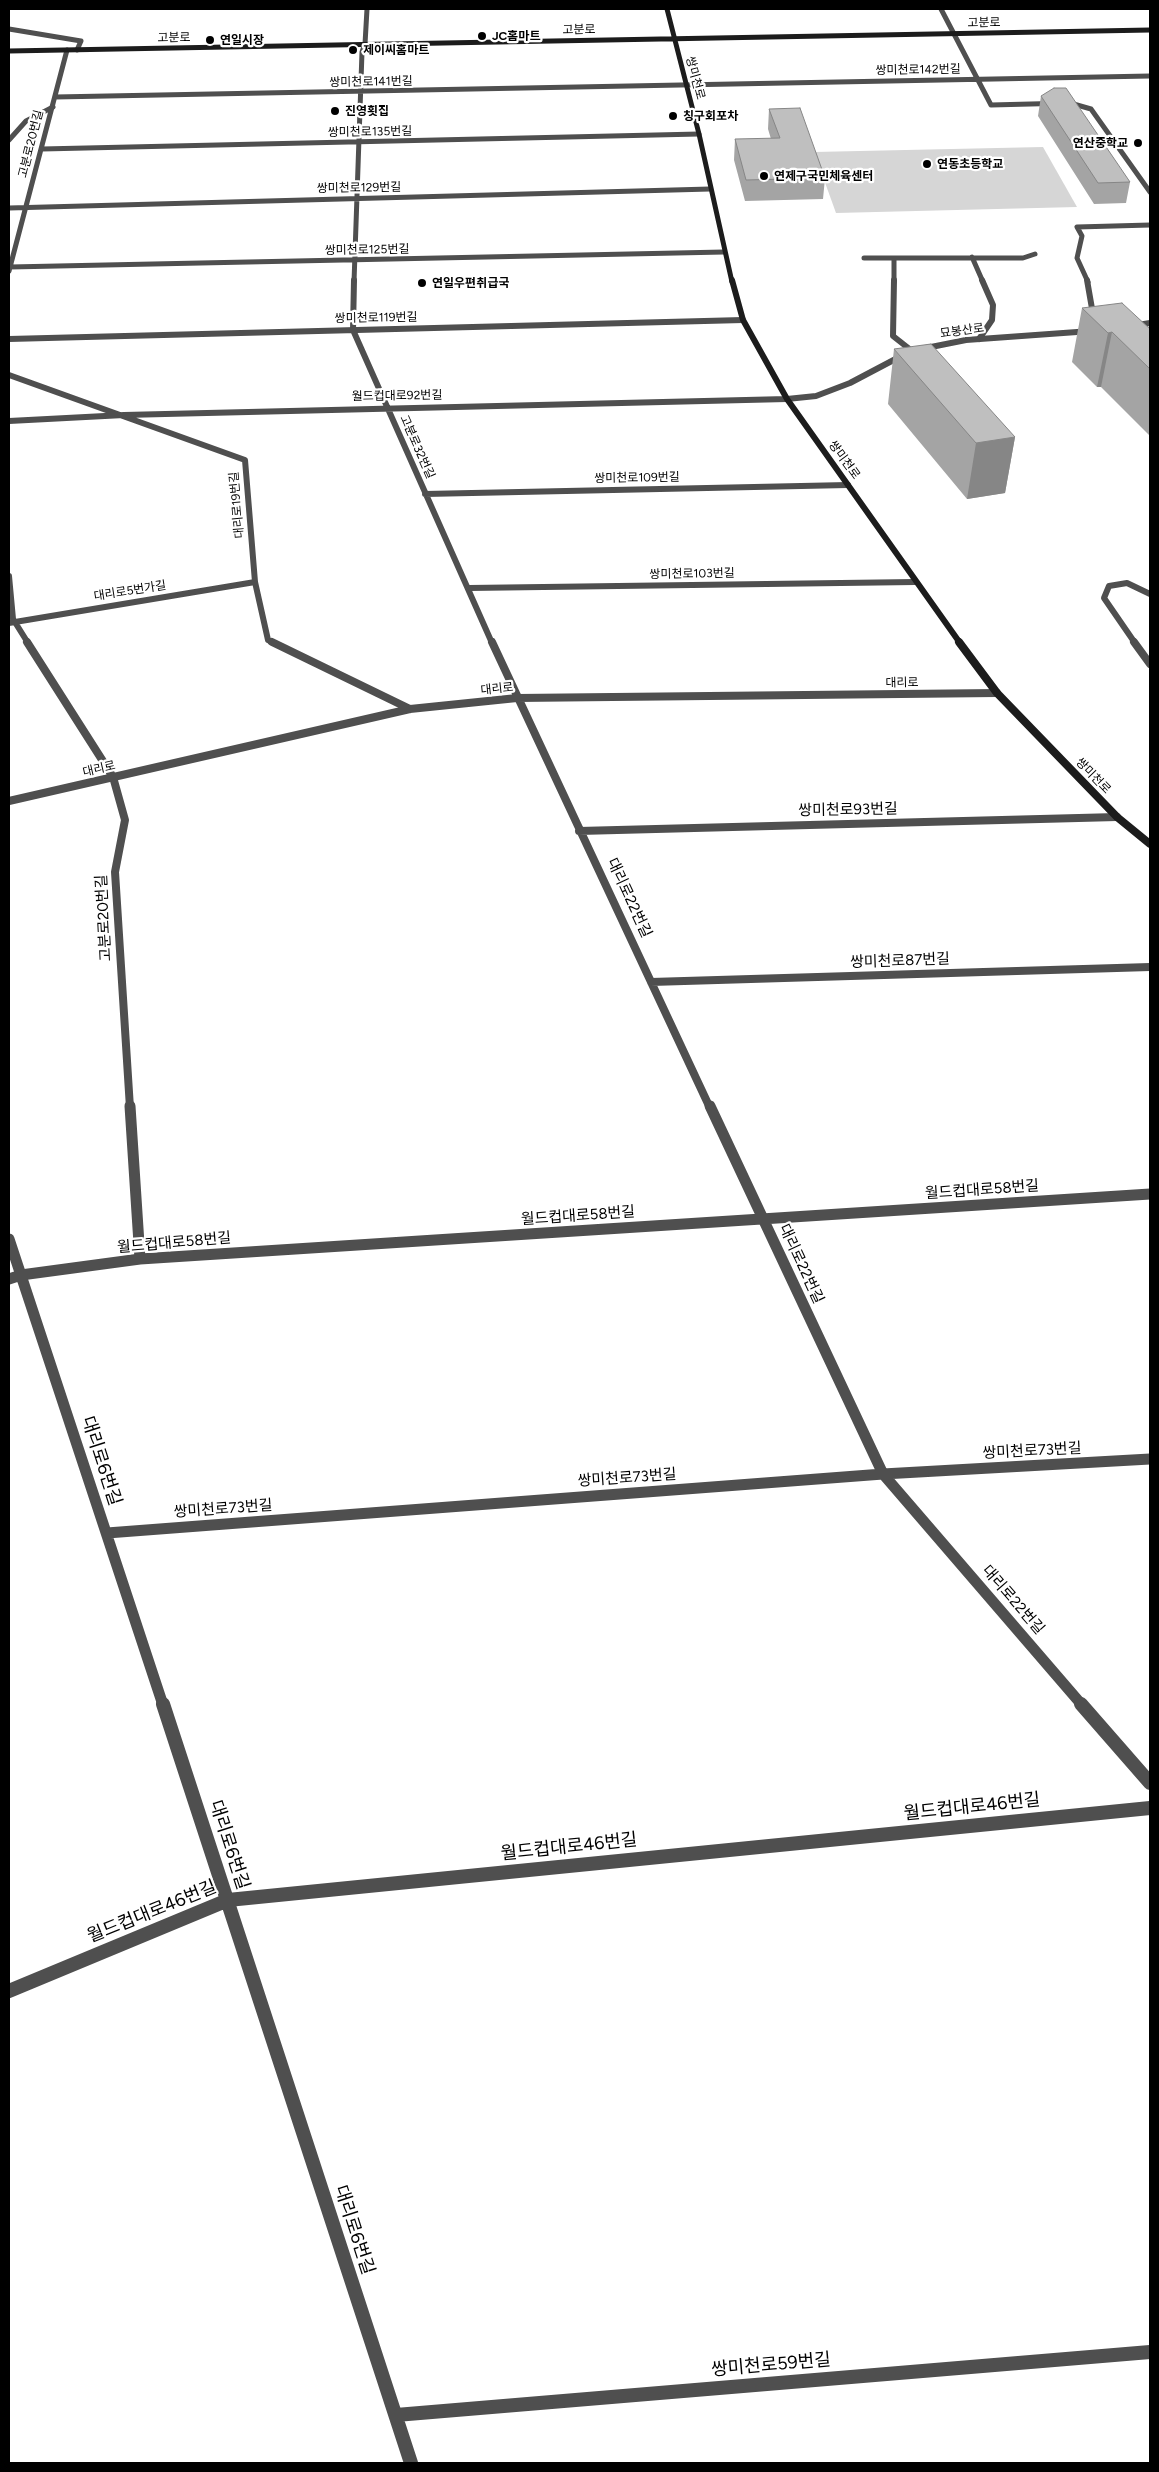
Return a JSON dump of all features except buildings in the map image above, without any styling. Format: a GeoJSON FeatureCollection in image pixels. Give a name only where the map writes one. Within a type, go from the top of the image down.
{"type":"FeatureCollection","features":[{"type":"Feature","properties":{"kind":"street","name":"고분로32번길"},"geometry":{"type":"LineString","coordinates":[[367,9],[365,44],[362,52],[360,142],[356,198],[354,330],[425,494],[517,698]]}},
{"type":"Feature","properties":{"kind":"street","name":"쌍미천로"},"geometry":{"type":"LineString","coordinates":[[667,9],[699,134],[724,252],[743,320],[787,399],[915,582],[997,693],[1117,817],[1150,844]]}},
{"type":"Feature","properties":{"kind":"street"},"geometry":{"type":"LineString","coordinates":[[941,9],[991,105],[1070,103],[1092,109],[1150,192]]}},
{"type":"Feature","properties":{"kind":"street"},"geometry":{"type":"LineString","coordinates":[[9,28],[80,41],[77,50]]}},
{"type":"Feature","properties":{"kind":"street","name":"고분로"},"geometry":{"type":"LineString","coordinates":[[9,51],[1150,30]]}},
{"type":"Feature","properties":{"kind":"street","name":"고분로20번길"},"geometry":{"type":"LineString","coordinates":[[10,269],[28,207],[67,50]]}},
{"type":"Feature","properties":{"kind":"street","name":"쌍미천로142번길"},"geometry":{"type":"LineString","coordinates":[[686,86],[1150,76]]}},
{"type":"Feature","properties":{"kind":"street","name":"쌍미천로141번길"},"geometry":{"type":"LineString","coordinates":[[55,98],[686,86]]}},
{"type":"Feature","properties":{"kind":"street"},"geometry":{"type":"LineString","coordinates":[[9,140],[26,121],[53,107]]}},
{"type":"Feature","properties":{"kind":"street","name":"쌍미천로135번길"},"geometry":{"type":"LineString","coordinates":[[42,149],[699,134]]}},
{"type":"Feature","properties":{"kind":"street","name":"쌍미천로129번길"},"geometry":{"type":"LineString","coordinates":[[9,208],[710,189]]}},
{"type":"Feature","properties":{"kind":"street","name":"묘봉산로"},"geometry":{"type":"LineString","coordinates":[[787,399],[816,396],[850,383],[887,361],[912,351],[979,339],[1095,331],[1087,278],[1077,258],[1082,236],[1077,227],[1150,225]]}},
{"type":"Feature","properties":{"kind":"street","name":"쌍미천로125번길"},"geometry":{"type":"LineString","coordinates":[[10,269],[724,252]]}},
{"type":"Feature","properties":{"kind":"street"},"geometry":{"type":"LineString","coordinates":[[864,258],[1023,258],[1035,254]]}},
{"type":"Feature","properties":{"kind":"street"},"geometry":{"type":"LineString","coordinates":[[972,257],[994,305],[992,320],[979,339]]}},
{"type":"Feature","properties":{"kind":"street"},"geometry":{"type":"LineString","coordinates":[[894,258],[893,336],[912,351]]}},
{"type":"Feature","properties":{"kind":"street","name":"쌍미천로119번길"},"geometry":{"type":"LineString","coordinates":[[9,339],[743,320]]}},
{"type":"Feature","properties":{"kind":"street"},"geometry":{"type":"LineString","coordinates":[[1123,327],[1150,323]]}},
{"type":"Feature","properties":{"kind":"street","name":"대리로19번길"},"geometry":{"type":"LineString","coordinates":[[9,374],[245,460],[255,582],[268,640],[410,709]]}},
{"type":"Feature","properties":{"kind":"street","name":"월드컵대로92번길"},"geometry":{"type":"LineString","coordinates":[[9,422],[124,415],[787,399]]}},
{"type":"Feature","properties":{"kind":"street","name":"쌍미천로109번길"},"geometry":{"type":"LineString","coordinates":[[425,494],[848,485]]}},
{"type":"Feature","properties":{"kind":"street","name":"고분로20번길"},"geometry":{"type":"LineString","coordinates":[[9,576],[12,622],[113,777],[124,820],[115,872],[140,1259]]}},
{"type":"Feature","properties":{"kind":"street","name":"대리로5번가길"},"geometry":{"type":"LineString","coordinates":[[12,622],[255,582]]}},
{"type":"Feature","properties":{"kind":"street","name":"쌍미천로103번길"},"geometry":{"type":"LineString","coordinates":[[469,588],[915,582]]}},
{"type":"Feature","properties":{"kind":"street"},"geometry":{"type":"LineString","coordinates":[[1150,594],[1127,583],[1109,586],[1104,598],[1150,664]]}},
{"type":"Feature","properties":{"kind":"street","name":"대리로"},"geometry":{"type":"LineString","coordinates":[[9,801],[410,709],[517,698],[997,693]]}},
{"type":"Feature","properties":{"kind":"street","name":"대리로22번길"},"geometry":{"type":"LineString","coordinates":[[517,698],[882,1474],[1150,1784]]}},
{"type":"Feature","properties":{"kind":"street","name":"쌍미천로93번길"},"geometry":{"type":"LineString","coordinates":[[579,831],[1117,817]]}},
{"type":"Feature","properties":{"kind":"street","name":"쌍미천로87번길"},"geometry":{"type":"LineString","coordinates":[[651,982],[1150,967]]}},
{"type":"Feature","properties":{"kind":"street","name":"월드컵대로58번길"},"geometry":{"type":"LineString","coordinates":[[15,1277],[140,1259],[1150,1194]]}},
{"type":"Feature","properties":{"kind":"street","name":"대리로6번길"},"geometry":{"type":"LineString","coordinates":[[9,1239],[15,1277],[107,1533],[411,2463]]}},
{"type":"Feature","properties":{"kind":"street","name":"쌍미천로73번길"},"geometry":{"type":"LineString","coordinates":[[107,1533],[882,1474],[1150,1459]]}},
{"type":"Feature","properties":{"kind":"street","name":"월드컵대로46번길"},"geometry":{"type":"LineString","coordinates":[[9,1991],[228,1900],[1150,1808]]}},
{"type":"Feature","properties":{"kind":"street","name":"쌍미천로59번길"},"geometry":{"type":"LineString","coordinates":[[396,2415],[1150,2352]]}},
{"type":"Feature","properties":{"kind":"shaded area"},"geometry":{"type":"Polygon","coordinates":[[[1043,147],[1077,207],[836,213],[814,152],[1043,147]]]}},
{"type":"Feature","properties":{"kind":"place","name":"JC홈마트"},"geometry":{"type":"Point","coordinates":[482,36]}},
{"type":"Feature","properties":{"kind":"place","name":"연일시장"},"geometry":{"type":"Point","coordinates":[210,40]}},
{"type":"Feature","properties":{"kind":"place","name":"제이씨홈마트"},"geometry":{"type":"Point","coordinates":[353,50]}},
{"type":"Feature","properties":{"kind":"place","name":"진영횟집"},"geometry":{"type":"Point","coordinates":[335,111]}},
{"type":"Feature","properties":{"kind":"place","name":"칭구회포차"},"geometry":{"type":"Point","coordinates":[673,116]}},
{"type":"Feature","properties":{"kind":"place","name":"연산중학교"},"geometry":{"type":"Point","coordinates":[1138,143]}},
{"type":"Feature","properties":{"kind":"place","name":"연동초등학교"},"geometry":{"type":"Point","coordinates":[927,164]}},
{"type":"Feature","properties":{"kind":"place","name":"연제구국민체육센터"},"geometry":{"type":"Point","coordinates":[764,176]}},
{"type":"Feature","properties":{"kind":"place","name":"연일우편취급국"},"geometry":{"type":"Point","coordinates":[422,283]}}]}
